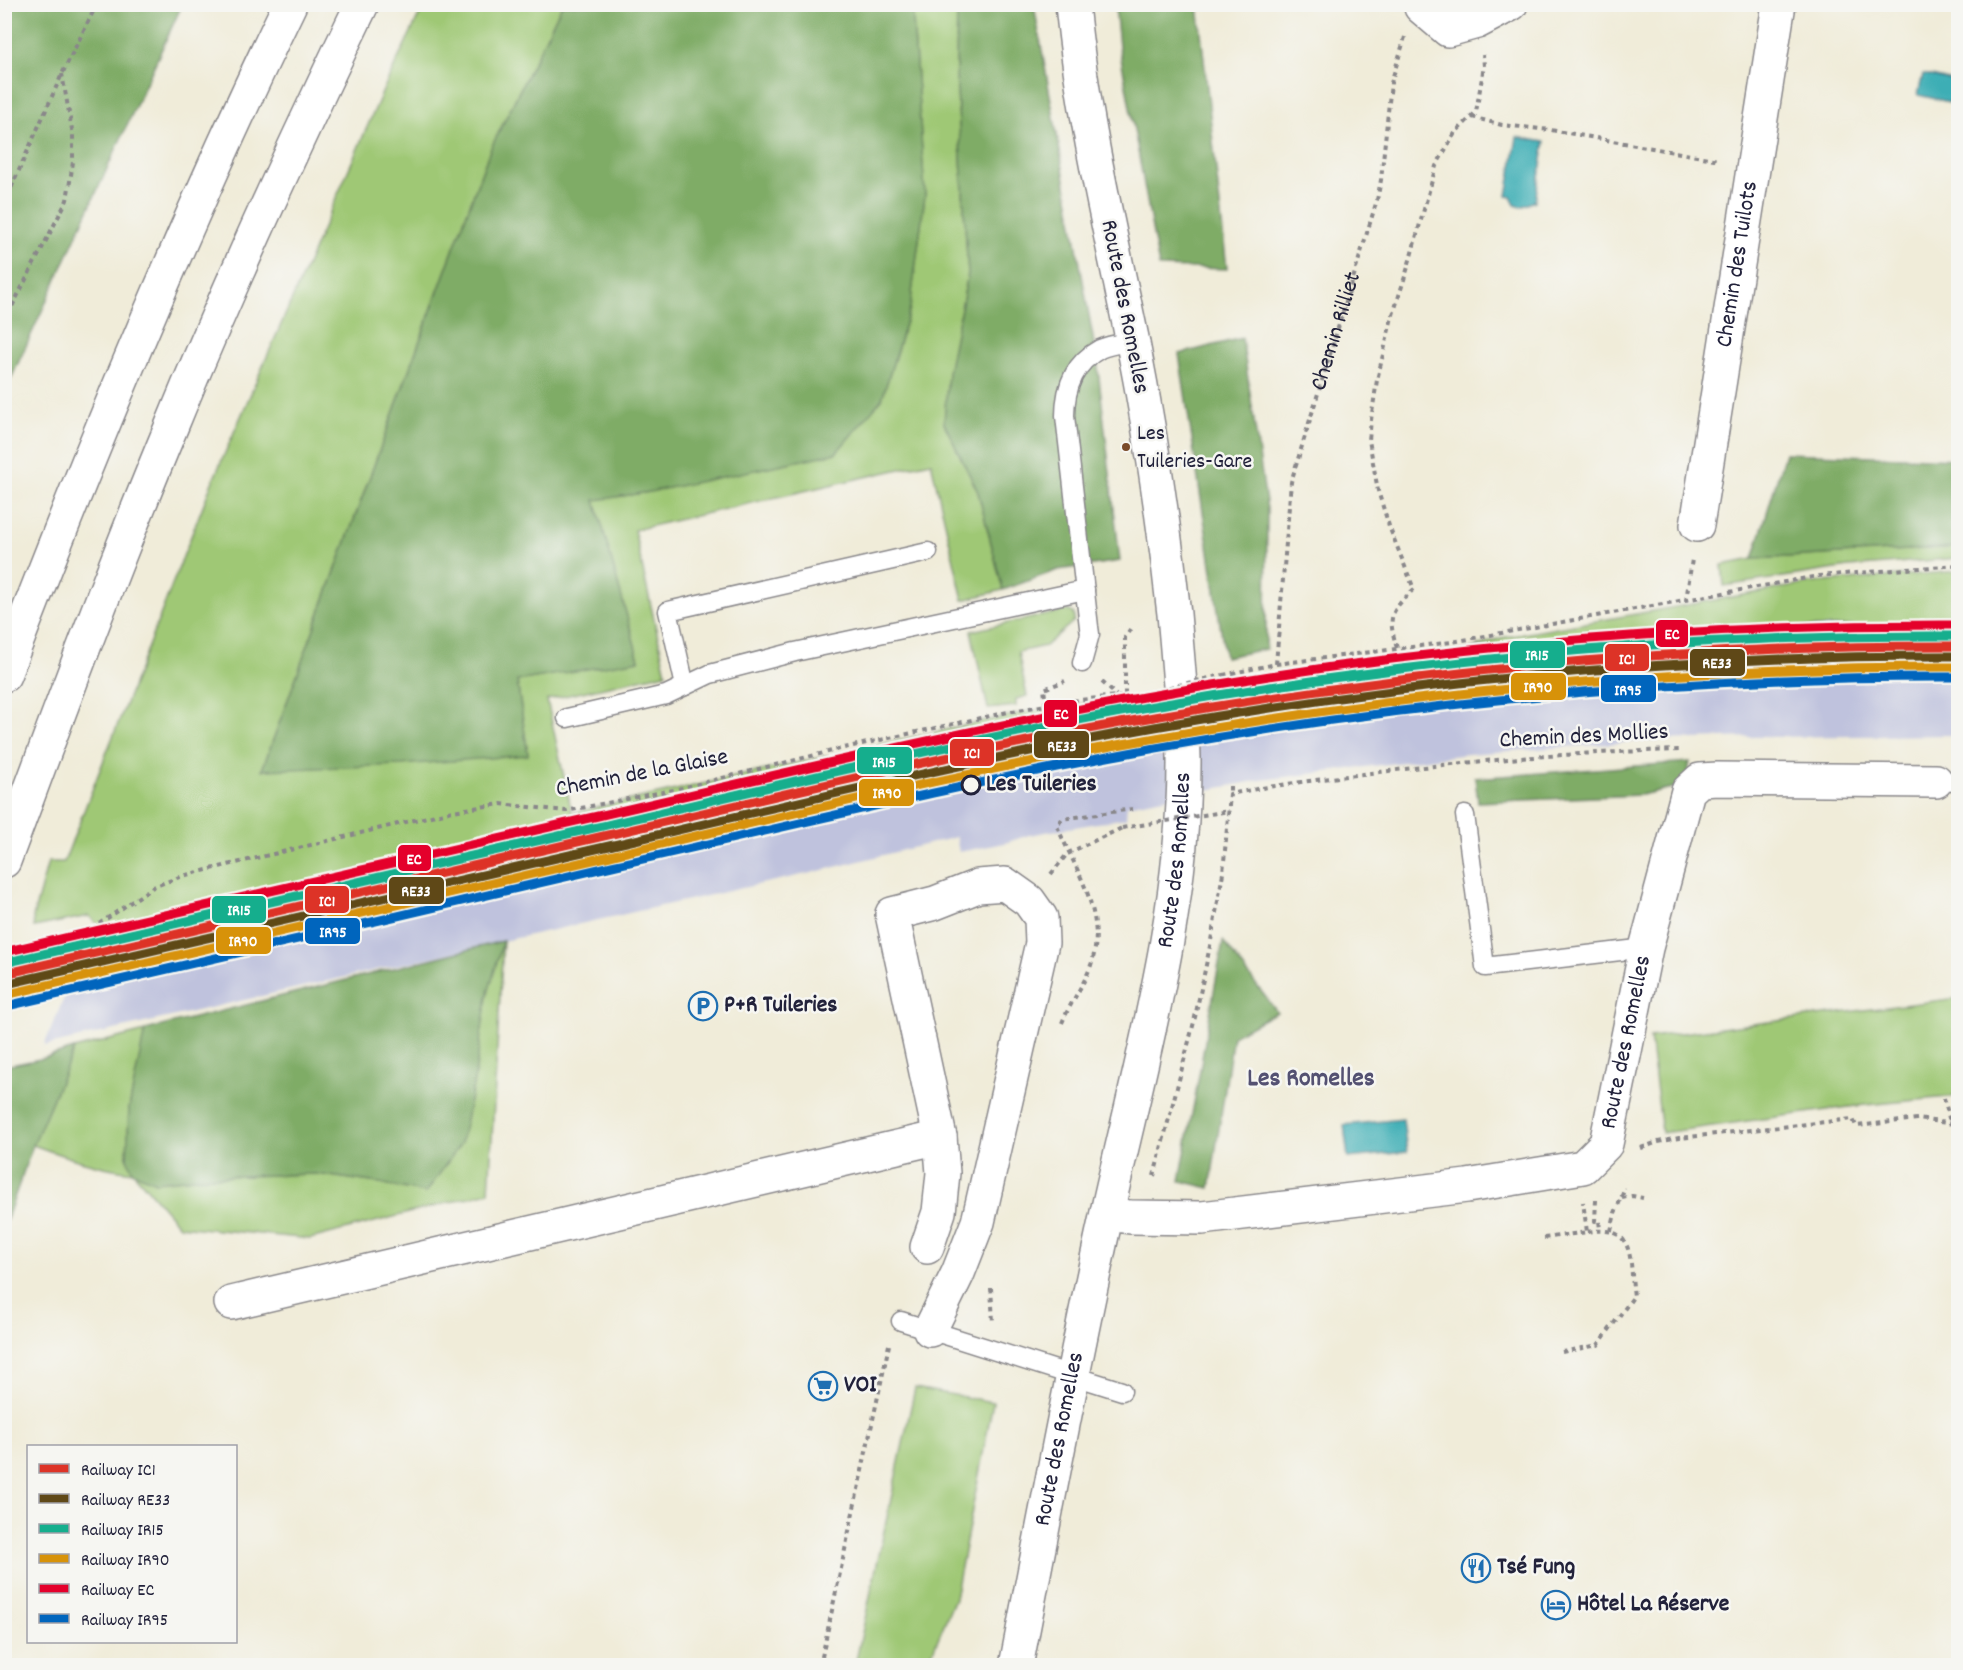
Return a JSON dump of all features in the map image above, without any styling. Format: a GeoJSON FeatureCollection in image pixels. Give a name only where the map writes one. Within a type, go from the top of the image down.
{"type":"FeatureCollection","features":[{"type":"Feature","properties":{"kind":"main road"},"geometry":{"type":"LineString","coordinates":[[4,675],[104,424],[183,237],[290,4]]}},
{"type":"Feature","properties":{"kind":"main road"},"geometry":{"type":"LineString","coordinates":[[4,861],[102,599],[172,424],[246,252],[362,4]]}},
{"type":"Feature","properties":{"kind":"main road","name":"Route des Romelles"},"geometry":{"type":"LineString","coordinates":[[1016,1665],[1073,1376],[1118,1216],[1168,935],[1183,801],[1183,724],[1170,582],[1158,486],[1132,341],[1091,145],[1072,4]]}},
{"type":"Feature","properties":{"kind":"main road"},"geometry":{"type":"LineString","coordinates":[[1421,6],[1448,30],[1469,25],[1511,4]]}},
{"type":"Feature","properties":{"kind":"main road","name":"Chemin des Tuilots"},"geometry":{"type":"LineString","coordinates":[[1697,525],[1779,4]]}},
{"type":"Feature","properties":{"kind":"main road","name":"Route des Romelles"},"geometry":{"type":"LineString","coordinates":[[1578,1168],[1583,1167],[1606,1144],[1646,948],[1688,791],[1700,780],[1743,778],[1947,781]]}},
{"type":"Feature","properties":{"kind":"main road"},"geometry":{"type":"LineString","coordinates":[[908,1329],[958,1273],[978,1222],[1036,976],[1042,943],[1041,918],[1029,901],[1005,884],[978,886],[935,903],[892,914],[940,1137],[943,1173],[939,1212],[927,1247]]}},
{"type":"Feature","properties":{"kind":"main road"},"geometry":{"type":"LineString","coordinates":[[231,1303],[940,1137]]}},
{"type":"Feature","properties":{"kind":"main road"},"geometry":{"type":"LineString","coordinates":[[1118,1216],[1202,1218],[1467,1186],[1578,1168]]}},
{"type":"Feature","properties":{"kind":"lane"},"geometry":{"type":"LineString","coordinates":[[1082,663],[1090,634],[1065,399],[1068,384],[1084,361],[1101,349],[1132,341]]}},
{"type":"Feature","properties":{"kind":"lane"},"geometry":{"type":"LineString","coordinates":[[684,686],[668,611],[928,552]]}},
{"type":"Feature","properties":{"kind":"lane"},"geometry":{"type":"LineString","coordinates":[[567,718],[666,696],[710,674],[795,652],[1085,590]]}},
{"type":"Feature","properties":{"kind":"lane"},"geometry":{"type":"LineString","coordinates":[[1465,815],[1485,967],[1646,948]]}},
{"type":"Feature","properties":{"kind":"lane"},"geometry":{"type":"LineString","coordinates":[[908,1329],[1122,1391]]}},
{"type":"Feature","properties":{"kind":"path"},"geometry":{"type":"LineString","coordinates":[[4,204],[62,74],[97,4]]}},
{"type":"Feature","properties":{"kind":"path","name":"Chemin Rilliet"},"geometry":{"type":"LineString","coordinates":[[1276,664],[1292,482],[1382,180],[1393,74],[1408,28],[1421,6]]}},
{"type":"Feature","properties":{"kind":"path"},"geometry":{"type":"LineString","coordinates":[[1397,648],[1390,627],[1391,615],[1414,589],[1378,491],[1369,440],[1371,420],[1377,380],[1391,321],[1436,166],[1455,133],[1472,117],[1479,104],[1484,56],[1469,25]]}},
{"type":"Feature","properties":{"kind":"path"},"geometry":{"type":"LineString","coordinates":[[4,322],[67,200],[73,135],[62,74]]}},
{"type":"Feature","properties":{"kind":"path"},"geometry":{"type":"LineString","coordinates":[[1472,117],[1502,125],[1551,130],[1753,166]]}},
{"type":"Feature","properties":{"kind":"path"},"geometry":{"type":"LineString","coordinates":[[1686,601],[1697,525]]}},
{"type":"Feature","properties":{"kind":"path","name":"Chemin de la Glaise"},"geometry":{"type":"LineString","coordinates":[[4,949],[88,930],[153,887],[175,879],[452,811],[501,804],[566,811],[678,789],[844,748],[1008,712],[1062,702],[1125,697],[1276,664],[1452,642],[1818,576],[1959,565]]}},
{"type":"Feature","properties":{"kind":"path"},"geometry":{"type":"LineString","coordinates":[[1125,697],[1125,638],[1131,628]]}},
{"type":"Feature","properties":{"kind":"path","name":"Chemin des Mollies"},"geometry":{"type":"LineString","coordinates":[[1230,794],[1322,779],[1469,762],[1626,751],[1690,750]]}},
{"type":"Feature","properties":{"kind":"path"},"geometry":{"type":"LineString","coordinates":[[1118,1216],[1150,1186],[1158,1164],[1194,1022],[1223,873],[1230,786]]}},
{"type":"Feature","properties":{"kind":"path"},"geometry":{"type":"LineString","coordinates":[[1068,853],[1057,826],[1062,819],[1133,809]]}},
{"type":"Feature","properties":{"kind":"path"},"geometry":{"type":"LineString","coordinates":[[1029,901],[1068,853],[1122,828],[1228,811]]}},
{"type":"Feature","properties":{"kind":"path"},"geometry":{"type":"LineString","coordinates":[[1944,1098],[1949,1118],[1956,1126]]}},
{"type":"Feature","properties":{"kind":"path"},"geometry":{"type":"LineString","coordinates":[[1632,1153],[1648,1145],[1679,1138],[1853,1119],[1856,1126],[1918,1119],[1956,1126]]}},
{"type":"Feature","properties":{"kind":"path"},"geometry":{"type":"LineString","coordinates":[[1578,1168],[1587,1232]]}},
{"type":"Feature","properties":{"kind":"path"},"geometry":{"type":"LineString","coordinates":[[1611,1231],[1625,1188]]}},
{"type":"Feature","properties":{"kind":"path"},"geometry":{"type":"LineString","coordinates":[[1597,1195],[1595,1221],[1599,1220],[1600,1230]]}},
{"type":"Feature","properties":{"kind":"path"},"geometry":{"type":"LineString","coordinates":[[1621,1198],[1632,1196],[1643,1198]]}},
{"type":"Feature","properties":{"kind":"path"},"geometry":{"type":"LineString","coordinates":[[1544,1238],[1600,1230],[1619,1233],[1627,1242],[1634,1296],[1598,1345],[1562,1352]]}},
{"type":"Feature","properties":{"kind":"path"},"geometry":{"type":"LineString","coordinates":[[820,1665],[876,1398],[908,1329]]}},
{"type":"Feature","properties":{"kind":"shaded area"},"geometry":{"type":"Polygon","coordinates":[[[1958,609],[1958,735],[1661,740],[1468,754],[1261,780],[1127,805],[1126,818],[1029,835],[1005,843],[959,852],[956,837],[811,873],[44,1046],[89,938],[149,895],[549,818],[1105,702],[1121,705],[1218,683],[1326,666],[1559,639],[1958,609]]]}},
{"type":"Feature","properties":{"kind":"green space"},"geometry":{"type":"Polygon","coordinates":[[[4,5],[182,5],[5,392],[4,5]]]}},
{"type":"Feature","properties":{"kind":"green space"},"geometry":{"type":"Polygon","coordinates":[[[424,5],[562,5],[490,150],[262,770],[528,754],[517,681],[639,660],[594,500],[650,492],[882,399],[910,308],[925,195],[912,5],[957,5],[956,74],[968,274],[948,373],[944,423],[978,492],[1003,590],[963,600],[931,462],[634,530],[666,673],[547,700],[572,813],[1021,713],[1084,703],[1121,705],[995,728],[697,795],[573,819],[104,931],[89,916],[34,927],[33,917],[48,862],[64,862],[211,485],[385,86],[424,5]]]}},
{"type":"Feature","properties":{"kind":"green space"},"geometry":{"type":"Polygon","coordinates":[[[562,5],[912,5],[925,195],[910,308],[882,399],[836,453],[650,492],[595,500],[639,660],[517,681],[528,755],[401,765],[262,770],[490,150],[562,5]]]}},
{"type":"Feature","properties":{"kind":"green space"},"geometry":{"type":"Polygon","coordinates":[[[957,5],[1034,5],[1097,360],[1120,561],[1058,570],[1003,590],[978,492],[944,423],[948,373],[968,274],[956,74],[957,5]]]}},
{"type":"Feature","properties":{"kind":"green space"},"geometry":{"type":"Polygon","coordinates":[[[1115,5],[1198,5],[1227,269],[1159,267],[1119,47],[1115,5]]]}},
{"type":"Feature","properties":{"kind":"green space"},"geometry":{"type":"Polygon","coordinates":[[[1242,338],[1267,509],[1266,649],[1225,657],[1179,354],[1242,338]]]}},
{"type":"Feature","properties":{"kind":"green space"},"geometry":{"type":"Polygon","coordinates":[[[1785,453],[1958,459],[1958,547],[1753,559],[1785,453]]]}},
{"type":"Feature","properties":{"kind":"green space"},"geometry":{"type":"Polygon","coordinates":[[[1958,547],[1958,558],[1849,567],[1724,586],[1722,565],[1753,559],[1958,547]]]}},
{"type":"Feature","properties":{"kind":"green space"},"geometry":{"type":"Polygon","coordinates":[[[1958,571],[1958,623],[1653,634],[1470,649],[1500,638],[1811,583],[1958,571]]]}},
{"type":"Feature","properties":{"kind":"green space"},"geometry":{"type":"Polygon","coordinates":[[[1064,611],[1074,614],[1074,621],[1045,646],[1018,652],[1027,696],[1016,699],[1016,706],[988,709],[971,631],[1064,611]]]}},
{"type":"Feature","properties":{"kind":"green space"},"geometry":{"type":"Polygon","coordinates":[[[1690,762],[1685,785],[1641,795],[1478,802],[1475,778],[1690,762]]]}},
{"type":"Feature","properties":{"kind":"green space"},"geometry":{"type":"Polygon","coordinates":[[[503,941],[489,1192],[310,1239],[179,1226],[133,1172],[95,1165],[33,1145],[74,1049],[503,941]],[[486,998],[139,1061],[129,1108],[127,1159],[155,1182],[203,1177],[316,1174],[379,1183],[426,1193],[461,1143],[474,1081],[486,998]]]}},
{"type":"Feature","properties":{"kind":"green space"},"geometry":{"type":"Polygon","coordinates":[[[503,941],[487,997],[474,1081],[461,1143],[426,1193],[379,1183],[316,1174],[203,1177],[155,1182],[133,1172],[127,1159],[129,1108],[145,1030],[503,941]]]}},
{"type":"Feature","properties":{"kind":"green space"},"geometry":{"type":"Polygon","coordinates":[[[1223,941],[1277,1012],[1233,1036],[1210,1188],[1180,1181],[1223,941]]]}},
{"type":"Feature","properties":{"kind":"green space"},"geometry":{"type":"Polygon","coordinates":[[[1958,998],[1958,1096],[1856,1106],[1662,1133],[1650,1037],[1958,998]]]}},
{"type":"Feature","properties":{"kind":"green space"},"geometry":{"type":"Polygon","coordinates":[[[74,1049],[33,1145],[5,1224],[5,1066],[74,1049]]]}},
{"type":"Feature","properties":{"kind":"green space"},"geometry":{"type":"Polygon","coordinates":[[[915,1388],[993,1402],[955,1598],[927,1665],[855,1665],[915,1388]]]}},
{"type":"Feature","properties":{"kind":"water"},"geometry":{"type":"Polygon","coordinates":[[[1923,74],[1958,82],[1958,104],[1918,95],[1923,74]]]}},
{"type":"Feature","properties":{"kind":"water"},"geometry":{"type":"Polygon","coordinates":[[[1517,137],[1545,142],[1535,201],[1521,207],[1515,205],[1511,197],[1507,196],[1517,137]]]}},
{"type":"Feature","properties":{"kind":"water"},"geometry":{"type":"Polygon","coordinates":[[[1403,1119],[1407,1152],[1348,1158],[1344,1125],[1403,1119]]]}},
{"type":"Feature","properties":{"kind":"rail line","name":"EC"},"geometry":{"type":"LineString","coordinates":[[4,952],[802,769],[1075,710],[1245,680],[1448,652],[1651,634],[1753,629],[1958,625]]}},
{"type":"Feature","properties":{"kind":"rail line","name":"IR15"},"geometry":{"type":"LineString","coordinates":[[4,963],[875,763],[1084,719],[1254,689],[1454,663],[1655,645],[1756,639],[1958,636]]}},
{"type":"Feature","properties":{"kind":"rail line","name":"IC1"},"geometry":{"type":"LineString","coordinates":[[4,974],[880,772],[1017,743],[1254,700],[1454,674],[1655,656],[1756,650],[1958,646]]}},
{"type":"Feature","properties":{"kind":"rail line","name":"RE33"},"geometry":{"type":"LineString","coordinates":[[6,984],[881,783],[1086,740],[1255,710],[1454,684],[1655,666],[1756,660],[1958,656]]}},
{"type":"Feature","properties":{"kind":"rail line","name":"IR90"},"geometry":{"type":"LineString","coordinates":[[9,994],[882,793],[1019,764],[1255,721],[1555,684],[1756,671],[1958,667]]}},
{"type":"Feature","properties":{"kind":"rail line","name":"IR95"},"geometry":{"type":"LineString","coordinates":[[11,1005],[884,804],[1156,748],[1256,731],[1455,705],[1656,687],[1756,681],[1958,677]]}},
{"type":"Feature","properties":{"kind":"place","name":"Les Tuileries-Gare"},"geometry":{"type":"Point","coordinates":[1126,447]}},
{"type":"Feature","properties":{"kind":"place","name":"Les Tuileries"},"geometry":{"type":"Point","coordinates":[971,785]}},
{"type":"Feature","properties":{"kind":"place","name":"P+R Tuileries"},"geometry":{"type":"Point","coordinates":[703,1006]}},
{"type":"Feature","properties":{"kind":"place","name":"VOI"},"geometry":{"type":"Point","coordinates":[823,1386]}},
{"type":"Feature","properties":{"kind":"place","name":"Tsé Fung"},"geometry":{"type":"Point","coordinates":[1476,1568]}},
{"type":"Feature","properties":{"kind":"place","name":"Hôtel La Réserve"},"geometry":{"type":"Point","coordinates":[1556,1605]}},
{"type":"Feature","properties":{"kind":"district","name":"Les Romelles"},"geometry":{"type":"Point","coordinates":[1311,1079]}}]}
